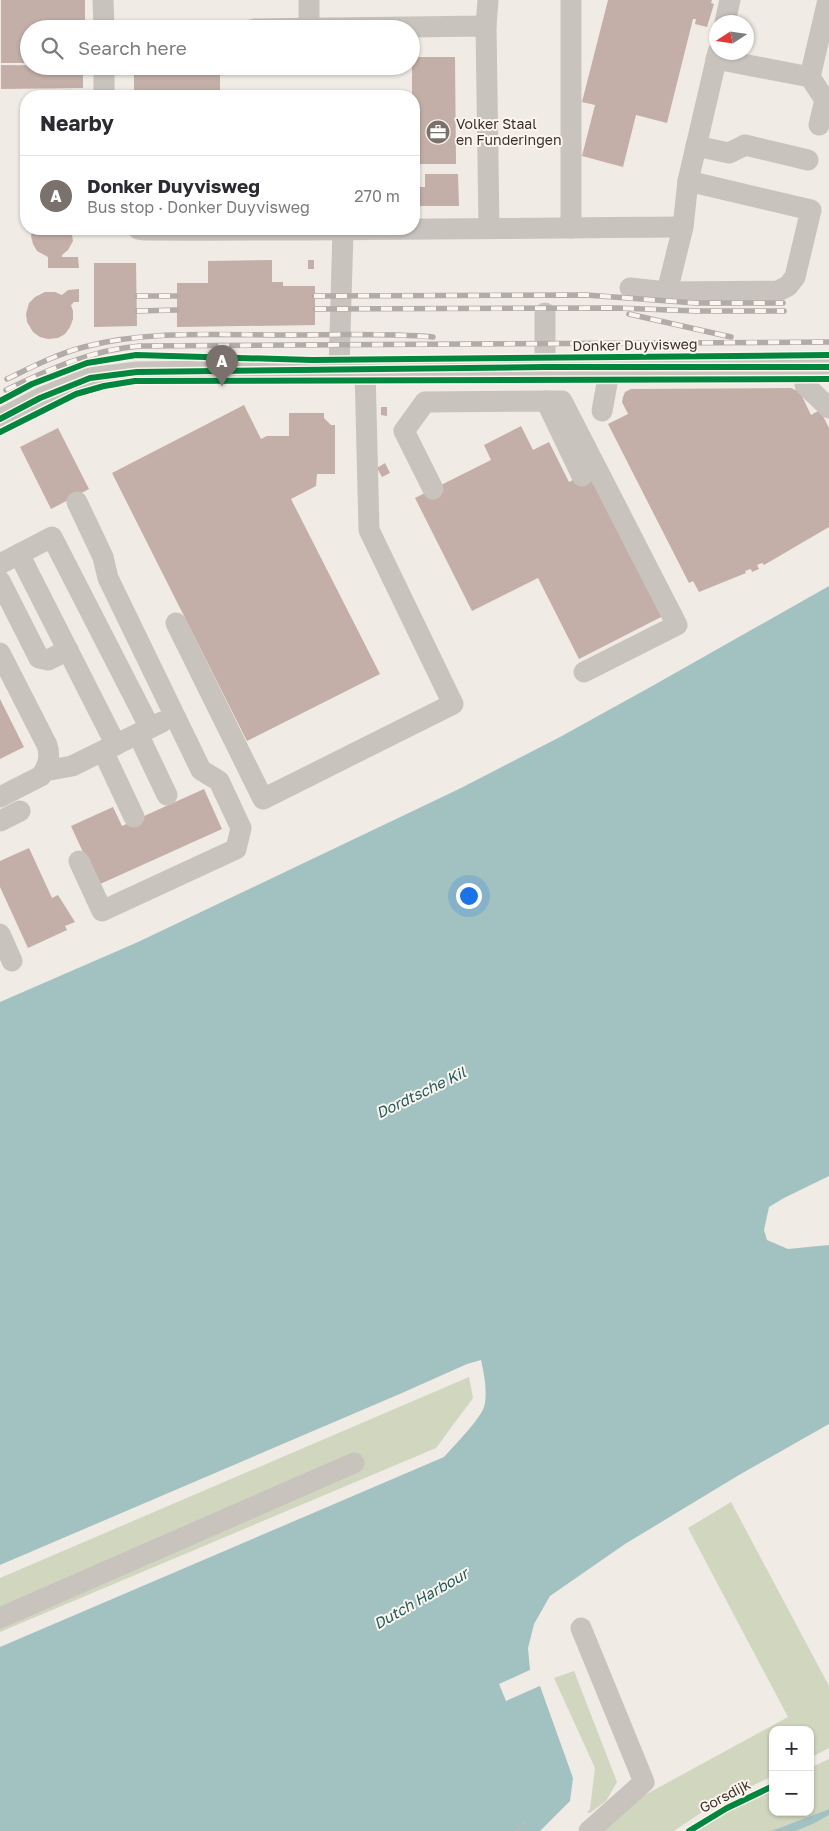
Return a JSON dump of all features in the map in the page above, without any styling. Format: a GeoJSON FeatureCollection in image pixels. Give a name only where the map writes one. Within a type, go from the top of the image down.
{"type":"FeatureCollection","features":[{"type":"Feature","properties":{"kind":"street"},"geometry":{"type":"LineString","coordinates":[[103,0],[104,20]]}},
{"type":"Feature","properties":{"kind":"street"},"geometry":{"type":"LineString","coordinates":[[309,0],[309,20]]}},
{"type":"Feature","properties":{"kind":"street"},"geometry":{"type":"LineString","coordinates":[[488,0],[486,26],[489,228]]}},
{"type":"Feature","properties":{"kind":"street"},"geometry":{"type":"LineString","coordinates":[[571,0],[571,228]]}},
{"type":"Feature","properties":{"kind":"street"},"geometry":{"type":"LineString","coordinates":[[727,15],[730,0]]}},
{"type":"Feature","properties":{"kind":"street"},"geometry":{"type":"LineString","coordinates":[[810,77],[828,0]]}},
{"type":"Feature","properties":{"kind":"street"},"geometry":{"type":"LineString","coordinates":[[420,27],[486,26]]}},
{"type":"Feature","properties":{"kind":"street"},"geometry":{"type":"LineString","coordinates":[[667,292],[683,227],[688,181],[716,60]]}},
{"type":"Feature","properties":{"kind":"street"},"geometry":{"type":"LineString","coordinates":[[735,60],[810,77],[825,100],[819,125]]}},
{"type":"Feature","properties":{"kind":"street"},"geometry":{"type":"LineString","coordinates":[[104,75],[104,90]]}},
{"type":"Feature","properties":{"kind":"street"},"geometry":{"type":"LineString","coordinates":[[696,146],[729,153],[746,145],[808,160]]}},
{"type":"Feature","properties":{"kind":"street"},"geometry":{"type":"LineString","coordinates":[[630,288],[667,292],[772,291],[784,289],[796,277],[811,210],[688,181]]}},
{"type":"Feature","properties":{"kind":"street"},"geometry":{"type":"LineString","coordinates":[[420,229],[683,227]]}},
{"type":"Feature","properties":{"kind":"street"},"geometry":{"type":"LineString","coordinates":[[339,369],[343,235]]}},
{"type":"Feature","properties":{"kind":"street"},"geometry":{"type":"LineString","coordinates":[[545,367],[546,314]]}},
{"type":"Feature","properties":{"kind":"street"},"geometry":{"type":"LineString","coordinates":[[804,366],[805,385],[829,408]]}},
{"type":"Feature","properties":{"kind":"street","name":"Donker Duyvisweg"},"geometry":{"type":"LineString","coordinates":[[0,419],[40,398],[90,378],[137,372],[829,366]]}},
{"type":"Feature","properties":{"kind":"street"},"geometry":{"type":"LineString","coordinates":[[602,411],[610,367]]}},
{"type":"Feature","properties":{"kind":"street"},"geometry":{"type":"LineString","coordinates":[[515,401],[516,368]]}},
{"type":"Feature","properties":{"kind":"street"},"geometry":{"type":"LineString","coordinates":[[176,623],[263,799],[453,704],[369,530],[365,369]]}},
{"type":"Feature","properties":{"kind":"street"},"geometry":{"type":"LineString","coordinates":[[426,369],[425,402],[404,430],[433,489]]}},
{"type":"Feature","properties":{"kind":"street"},"geometry":{"type":"LineString","coordinates":[[546,401],[582,476]]}},
{"type":"Feature","properties":{"kind":"street"},"geometry":{"type":"LineString","coordinates":[[425,402],[562,401],[677,625],[584,672]]}},
{"type":"Feature","properties":{"kind":"street"},"geometry":{"type":"LineString","coordinates":[[77,502],[103,557],[108,578],[201,770],[219,781],[241,828],[236,849],[102,911],[79,861]]}},
{"type":"Feature","properties":{"kind":"street"},"geometry":{"type":"LineString","coordinates":[[0,564],[52,537],[144,731],[167,795]]}},
{"type":"Feature","properties":{"kind":"street"},"geometry":{"type":"LineString","coordinates":[[19,554],[68,650],[109,748],[134,817]]}},
{"type":"Feature","properties":{"kind":"street"},"geometry":{"type":"LineString","coordinates":[[0,581],[39,658],[48,660],[68,650]]}},
{"type":"Feature","properties":{"kind":"street"},"geometry":{"type":"LineString","coordinates":[[0,653],[47,745],[49,758],[45,770],[35,780],[0,796]]}},
{"type":"Feature","properties":{"kind":"street"},"geometry":{"type":"LineString","coordinates":[[45,770],[72,766],[175,716]]}},
{"type":"Feature","properties":{"kind":"street"},"geometry":{"type":"LineString","coordinates":[[0,821],[20,812]]}},
{"type":"Feature","properties":{"kind":"street"},"geometry":{"type":"LineString","coordinates":[[0,934],[12,961]]}},
{"type":"Feature","properties":{"kind":"street"},"geometry":{"type":"LineString","coordinates":[[0,1618],[354,1464]]}},
{"type":"Feature","properties":{"kind":"street"},"geometry":{"type":"LineString","coordinates":[[582,1628],[644,1782],[589,1831]]}},
{"type":"Feature","properties":{"kind":"path"},"geometry":{"type":"LineString","coordinates":[[515,1831],[525,1822]]}},
{"type":"Feature","properties":{"kind":"green space"},"geometry":{"type":"Polygon","coordinates":[[[469,1377],[473,1398],[436,1448],[0,1632],[0,1578],[469,1377]]]}},
{"type":"Feature","properties":{"kind":"green space"},"geometry":{"type":"Polygon","coordinates":[[[731,1502],[829,1686],[829,1748],[814,1756],[814,1726],[771,1726],[788,1717],[688,1528],[731,1502]]]}},
{"type":"Feature","properties":{"kind":"green space"},"geometry":{"type":"Polygon","coordinates":[[[574,1671],[617,1782],[606,1801],[590,1813],[587,1812],[590,1809],[595,1768],[554,1678],[574,1671]]]}},
{"type":"Feature","properties":{"kind":"green space"},"geometry":{"type":"Polygon","coordinates":[[[769,1727],[769,1778],[714,1804],[674,1831],[601,1831],[632,1802],[769,1727]]]}},
{"type":"Feature","properties":{"kind":"green space"},"geometry":{"type":"Polygon","coordinates":[[[829,1759],[829,1809],[814,1815],[814,1771],[814,1766],[829,1759]]]}},
{"type":"Feature","properties":{"kind":"green space"},"geometry":{"type":"Polygon","coordinates":[[[769,1789],[769,1816],[811,1816],[771,1831],[691,1831],[769,1789]]]}},
{"type":"Feature","properties":{"kind":"green space"},"geometry":{"type":"Polygon","coordinates":[[[829,1815],[829,1831],[796,1831],[813,1824],[829,1815]]]}},
{"type":"Feature","properties":{"kind":"water"},"geometry":{"type":"Polygon","coordinates":[[[829,586],[829,1176],[769,1207],[764,1230],[767,1240],[788,1249],[829,1245],[829,1424],[739,1475],[625,1544],[550,1596],[534,1624],[528,1648],[530,1670],[540,1686],[573,1778],[570,1801],[540,1831],[0,1831],[0,1647],[444,1457],[482,1412],[486,1390],[481,1360],[467,1364],[0,1565],[0,1002],[138,942],[459,789],[560,737],[829,586]]]}},
{"type":"Feature","properties":{"kind":"water"},"geometry":{"type":"Polygon","coordinates":[[[829,1809],[829,1815],[796,1831],[771,1831],[814,1816],[829,1809]]]}},
{"type":"Feature","properties":{"kind":"pier"},"geometry":{"type":"Polygon","coordinates":[[[532,1669],[542,1685],[506,1701],[499,1684],[532,1669]]]}},
{"type":"Feature","properties":{"kind":"building"},"geometry":{"type":"Polygon","coordinates":[[[1,0],[85,0],[85,20],[20,20],[20,63],[1,63],[1,0]]]}},
{"type":"Feature","properties":{"kind":"building"},"geometry":{"type":"Polygon","coordinates":[[[608,0],[712,0],[711,3],[714,4],[711,15],[709,15],[707,27],[695,24],[696,19],[693,19],[667,123],[636,115],[623,167],[582,156],[595,105],[582,102],[608,0]]]}},
{"type":"Feature","properties":{"kind":"building"},"geometry":{"type":"Polygon","coordinates":[[[420,57],[455,57],[456,164],[420,164],[420,90],[412,90],[412,75],[420,75],[420,57]]]}},
{"type":"Feature","properties":{"kind":"building"},"geometry":{"type":"Polygon","coordinates":[[[1,65],[20,65],[20,75],[83,75],[83,88],[1,89],[1,65]]]}},
{"type":"Feature","properties":{"kind":"building"},"geometry":{"type":"Polygon","coordinates":[[[134,75],[220,75],[220,90],[134,90],[134,75]]]}},
{"type":"Feature","properties":{"kind":"building"},"geometry":{"type":"Polygon","coordinates":[[[425,174],[458,174],[459,206],[420,206],[420,187],[425,187],[425,174]]]}},
{"type":"Feature","properties":{"kind":"building"},"geometry":{"type":"Polygon","coordinates":[[[72,235],[73,241],[62,257],[78,257],[79,268],[48,268],[48,257],[37,251],[31,236],[72,235]]]}},
{"type":"Feature","properties":{"kind":"building"},"geometry":{"type":"Polygon","coordinates":[[[272,260],[272,282],[283,282],[283,286],[315,286],[315,325],[177,327],[177,283],[208,283],[208,261],[272,260]]]}},
{"type":"Feature","properties":{"kind":"building"},"geometry":{"type":"Polygon","coordinates":[[[308,260],[314,260],[314,269],[308,269],[308,260]]]}},
{"type":"Feature","properties":{"kind":"building"},"geometry":{"type":"Polygon","coordinates":[[[94,263],[136,263],[137,326],[94,327],[94,263]]]}},
{"type":"Feature","properties":{"kind":"building"},"geometry":{"type":"Polygon","coordinates":[[[79,289],[79,302],[74,302],[71,305],[73,319],[65,334],[58,338],[48,339],[40,337],[33,332],[27,322],[26,314],[29,303],[35,297],[45,292],[55,292],[62,295],[68,290],[79,289]]]}},
{"type":"Feature","properties":{"kind":"building"},"geometry":{"type":"Polygon","coordinates":[[[791,388],[800,392],[811,415],[820,410],[829,428],[829,527],[764,565],[762,563],[757,565],[759,569],[752,572],[751,569],[745,571],[746,573],[699,592],[693,581],[689,583],[608,424],[628,414],[622,402],[625,392],[631,389],[791,388]]]}},
{"type":"Feature","properties":{"kind":"building"},"geometry":{"type":"Polygon","coordinates":[[[244,405],[261,439],[267,436],[289,436],[289,413],[324,413],[324,418],[331,425],[335,425],[335,474],[317,474],[316,486],[291,499],[380,674],[247,741],[112,473],[244,405]]]}},
{"type":"Feature","properties":{"kind":"building"},"geometry":{"type":"Polygon","coordinates":[[[381,407],[387,407],[387,416],[381,415],[381,407]]]}},
{"type":"Feature","properties":{"kind":"building"},"geometry":{"type":"Polygon","coordinates":[[[521,426],[533,450],[549,442],[569,482],[590,471],[663,616],[579,659],[538,578],[472,611],[415,498],[491,460],[484,445],[521,426]]]}},
{"type":"Feature","properties":{"kind":"building"},"geometry":{"type":"Polygon","coordinates":[[[58,428],[89,489],[51,509],[20,447],[58,428]]]}},
{"type":"Feature","properties":{"kind":"building"},"geometry":{"type":"Polygon","coordinates":[[[385,463],[390,473],[382,477],[377,468],[385,463]]]}},
{"type":"Feature","properties":{"kind":"building"},"geometry":{"type":"Polygon","coordinates":[[[0,699],[24,747],[0,759],[0,699]]]}},
{"type":"Feature","properties":{"kind":"building"},"geometry":{"type":"Polygon","coordinates":[[[204,789],[222,829],[98,885],[71,826],[113,807],[122,826],[204,789]]]}},
{"type":"Feature","properties":{"kind":"building"},"geometry":{"type":"Polygon","coordinates":[[[29,848],[52,898],[58,895],[75,922],[65,926],[67,930],[28,948],[0,887],[0,861],[29,848]]]}},
{"type":"Feature","properties":{"kind":"railway"},"geometry":{"type":"LineString","coordinates":[[314,296],[586,295],[696,303],[783,303]]}},
{"type":"Feature","properties":{"kind":"railway"},"geometry":{"type":"LineString","coordinates":[[137,296],[177,296]]}},
{"type":"Feature","properties":{"kind":"railway"},"geometry":{"type":"LineString","coordinates":[[315,309],[617,308],[696,311],[784,311]]}},
{"type":"Feature","properties":{"kind":"railway"},"geometry":{"type":"LineString","coordinates":[[137,311],[177,310]]}},
{"type":"Feature","properties":{"kind":"railway"},"geometry":{"type":"LineString","coordinates":[[629,314],[731,337]]}},
{"type":"Feature","properties":{"kind":"railway"},"geometry":{"type":"LineString","coordinates":[[7,379],[64,353],[84,347],[133,338],[209,334],[433,337]]}},
{"type":"Feature","properties":{"kind":"railway"},"geometry":{"type":"LineString","coordinates":[[6,390],[55,368],[88,356],[140,346],[829,342]]}},
{"type":"Feature","properties":{"kind":"cycle path"},"geometry":{"type":"LineString","coordinates":[[0,401],[32,384],[87,363],[136,355],[312,360],[829,355]]}},
{"type":"Feature","properties":{"kind":"cycle path"},"geometry":{"type":"LineString","coordinates":[[0,419],[40,398],[90,378],[137,372],[545,367],[829,367]]}},
{"type":"Feature","properties":{"kind":"cycle path"},"geometry":{"type":"LineString","coordinates":[[0,432],[76,394],[104,386],[135,381],[829,379]]}},
{"type":"Feature","properties":{"kind":"cycle path","name":"Gorsdijk"},"geometry":{"type":"LineString","coordinates":[[689,1831],[727,1808],[769,1788]]}},
{"type":"Feature","properties":{"kind":"place","name":"Volker Staal en Funderingen"},"geometry":{"type":"Point","coordinates":[438,132]}},
{"type":"Feature","properties":{"kind":"place","name":"Donker Duyvisweg"},"geometry":{"type":"Point","coordinates":[222,386]}},
{"type":"Feature","properties":{"kind":"water label","name":"Dordtsche Kil"},"geometry":{"type":"Point","coordinates":[421,1093]}},
{"type":"Feature","properties":{"kind":"water label","name":"Dutch Harbour"},"geometry":{"type":"Point","coordinates":[421,1599]}}]}
